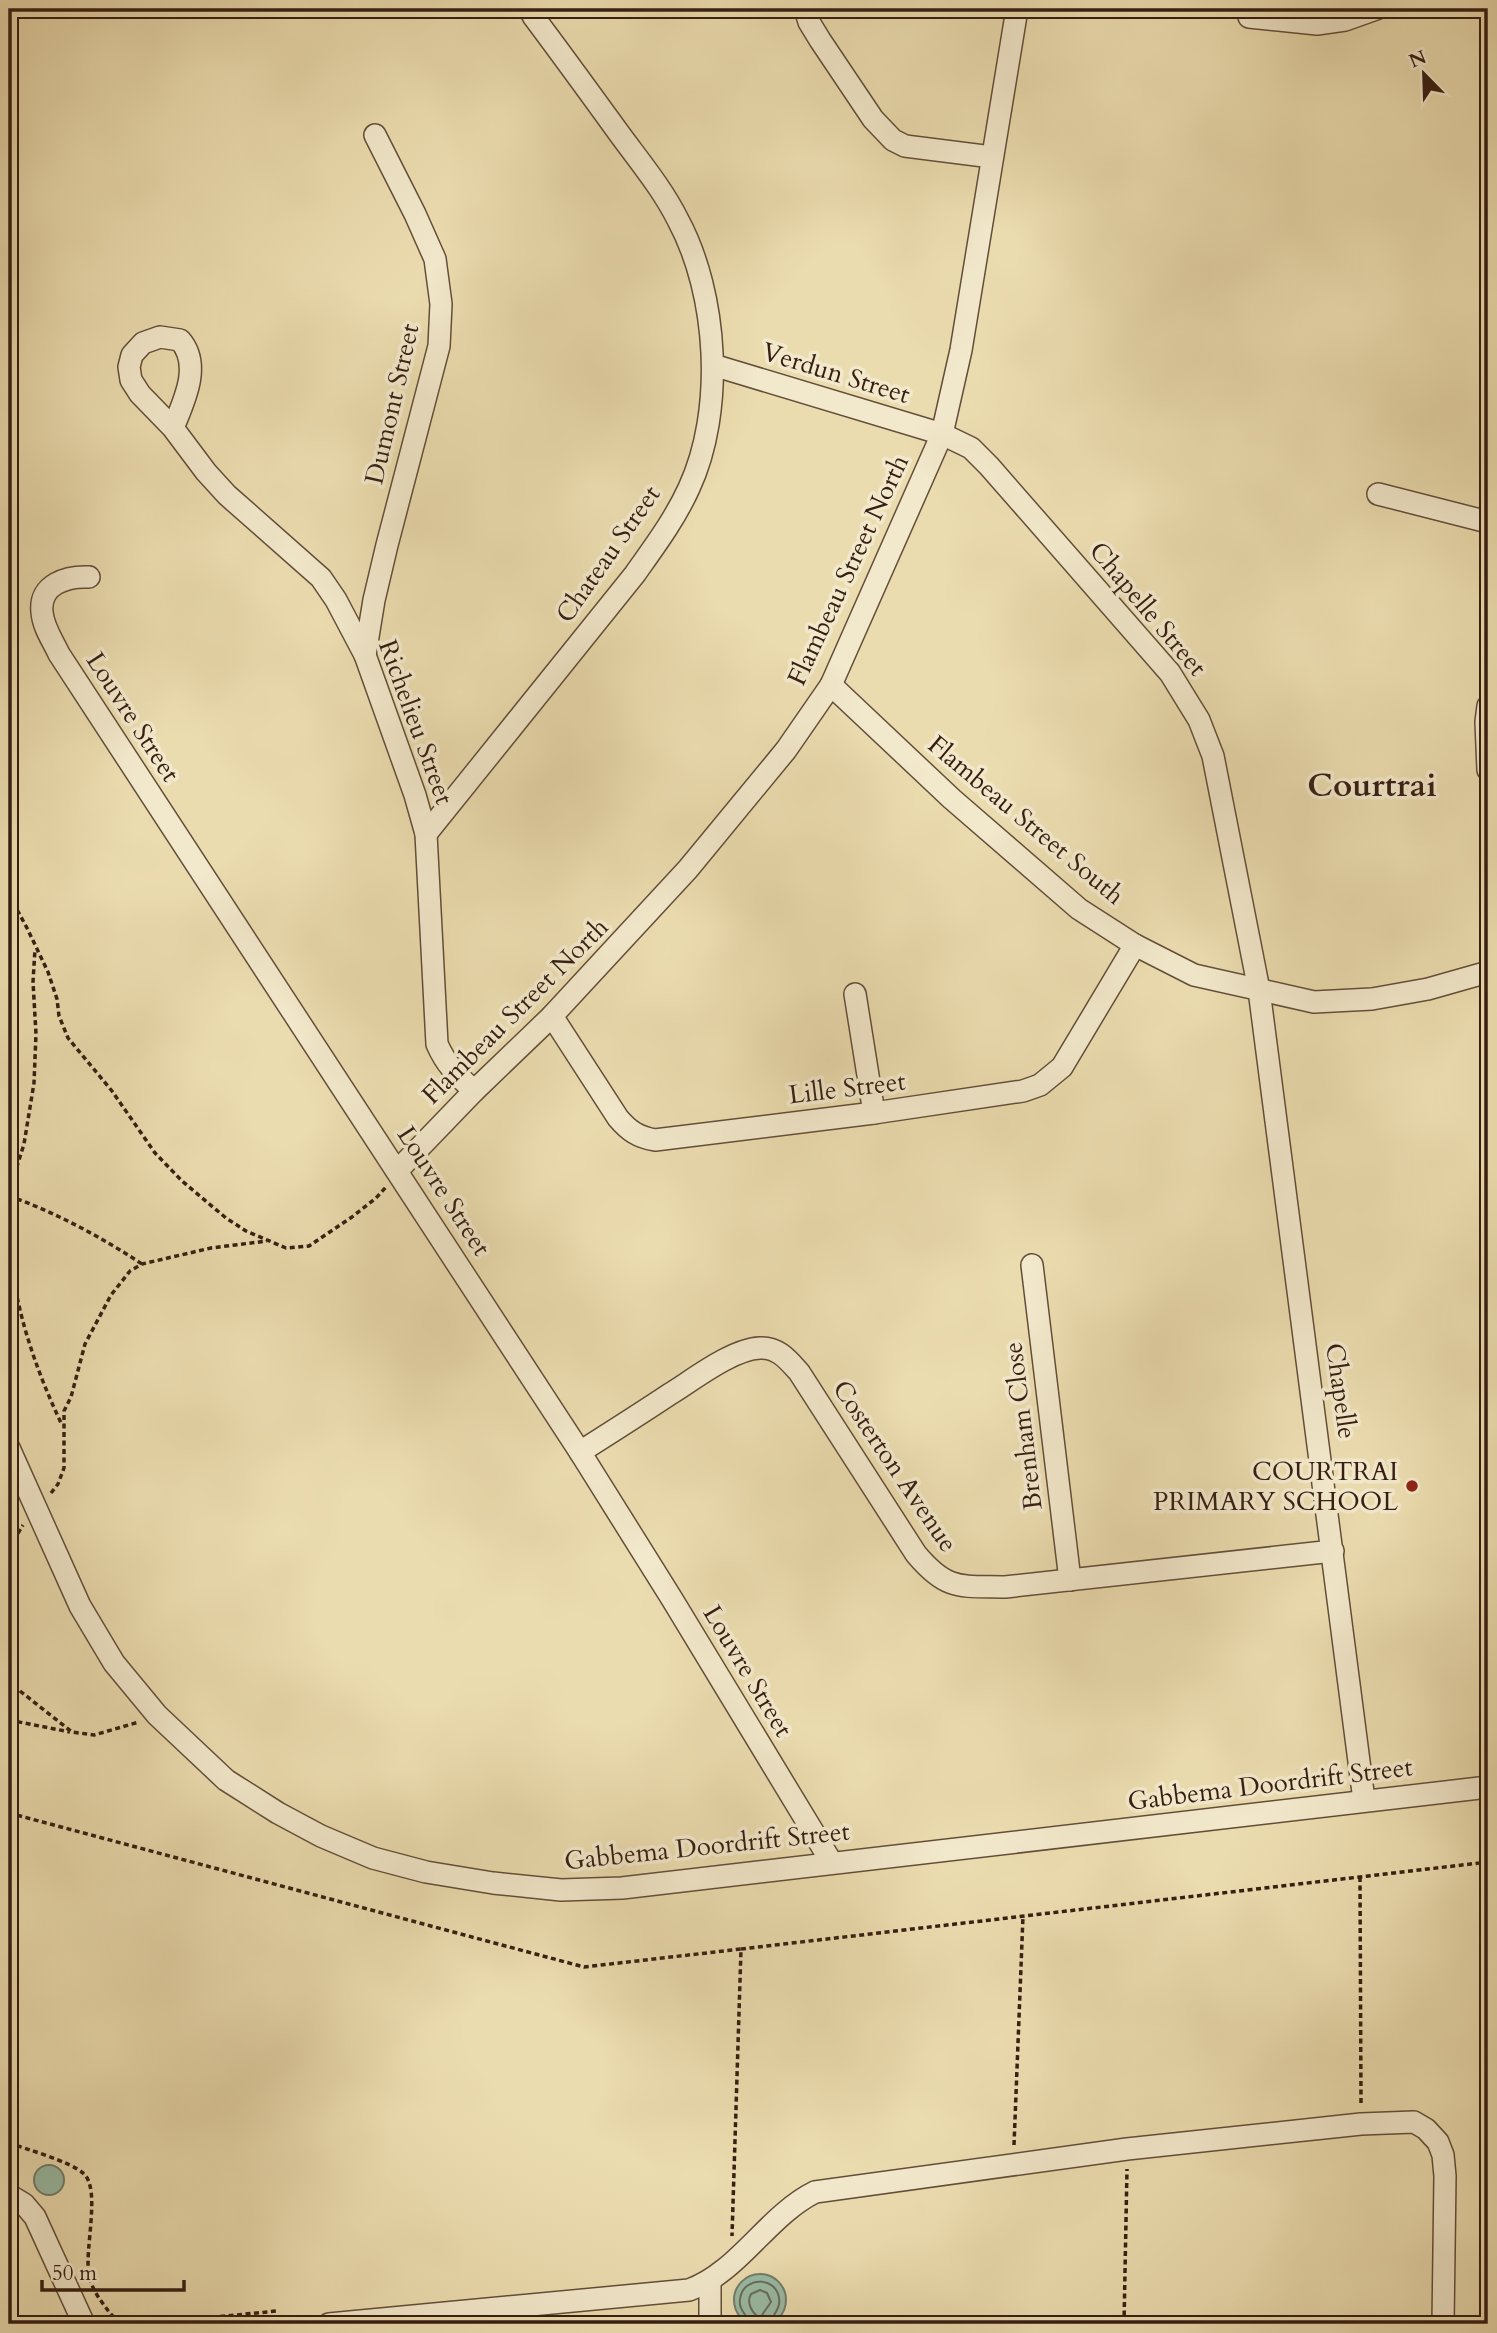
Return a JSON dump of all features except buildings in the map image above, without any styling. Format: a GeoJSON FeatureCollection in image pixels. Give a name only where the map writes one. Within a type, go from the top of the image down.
{"type":"FeatureCollection","features":[{"type":"Feature","properties":{"kind":"street"},"geometry":{"type":"LineString","coordinates":[[805,9],[809,22],[835,63],[873,119],[893,141],[905,146],[992,157]]}},
{"type":"Feature","properties":{"kind":"street","name":"Flambeau Street North"},"geometry":{"type":"LineString","coordinates":[[397,1171],[474,1091],[552,1016],[688,869],[786,750],[831,685],[942,434],[961,350],[1017,9]]}},
{"type":"Feature","properties":{"kind":"street"},"geometry":{"type":"LineString","coordinates":[[1247,19],[1317,24],[1345,20],[1376,9]]}},
{"type":"Feature","properties":{"kind":"street","name":"Chateau Street"},"geometry":{"type":"LineString","coordinates":[[426,834],[635,574],[664,532],[689,487],[702,446],[709,407],[713,365],[711,327],[696,260],[678,220],[653,179],[533,16]]}},
{"type":"Feature","properties":{"kind":"street","name":"Dumont Street"},"geometry":{"type":"LineString","coordinates":[[365,655],[379,578],[439,346],[442,304],[435,259],[375,135]]}},
{"type":"Feature","properties":{"kind":"street","name":"Verdun Street"},"geometry":{"type":"LineString","coordinates":[[713,365],[942,434]]}},
{"type":"Feature","properties":{"kind":"street","name":"Richelieu Street"},"geometry":{"type":"LineString","coordinates":[[173,428],[205,472],[227,495],[321,578],[336,600],[365,655],[415,795],[426,834],[437,1044],[444,1060],[474,1091]]}},
{"type":"Feature","properties":{"kind":"street","name":"Chapelle Street"},"geometry":{"type":"LineString","coordinates":[[942,434],[971,448],[989,466],[1170,673],[1199,720],[1213,756],[1259,990]]}},
{"type":"Feature","properties":{"kind":"street"},"geometry":{"type":"LineString","coordinates":[[1378,494],[1488,522]]}},
{"type":"Feature","properties":{"kind":"street","name":"Louvre Street"},"geometry":{"type":"LineString","coordinates":[[89,577],[73,577],[58,582],[49,589],[43,600],[42,612],[47,631],[59,654],[580,1452],[832,1863]]}},
{"type":"Feature","properties":{"kind":"street","name":"Flambeau Street South"},"geometry":{"type":"LineString","coordinates":[[831,685],[952,799],[1079,909],[1135,945],[1194,975],[1314,1002],[1372,999],[1428,989],[1488,972]]}},
{"type":"Feature","properties":{"kind":"street"},"geometry":{"type":"LineString","coordinates":[[1488,706],[1488,769]]}},
{"type":"Feature","properties":{"kind":"street","name":"Lille Street"},"geometry":{"type":"LineString","coordinates":[[552,1016],[618,1118],[629,1131],[655,1140],[874,1113],[1023,1091],[1050,1079],[1062,1067],[1135,945]]}},
{"type":"Feature","properties":{"kind":"street","name":"Chapelle"},"geometry":{"type":"LineString","coordinates":[[1259,990],[1364,1800]]}},
{"type":"Feature","properties":{"kind":"street"},"geometry":{"type":"LineString","coordinates":[[855,994],[874,1113]]}},
{"type":"Feature","properties":{"kind":"street","name":"Brenham Close"},"geometry":{"type":"LineString","coordinates":[[1032,1265],[1070,1580]]}},
{"type":"Feature","properties":{"kind":"street","name":"Costerton Avenue"},"geometry":{"type":"LineString","coordinates":[[580,1452],[727,1359],[744,1351],[774,1349],[799,1372],[916,1554],[939,1578],[955,1585],[1005,1587],[1333,1551]]}},
{"type":"Feature","properties":{"kind":"street","name":"Gabbema Doordrift Street"},"geometry":{"type":"LineString","coordinates":[[9,1448],[80,1606],[114,1663],[157,1715],[226,1780],[278,1813],[321,1836],[373,1858],[426,1872],[561,1890],[622,1888],[1488,1787]]}},
{"type":"Feature","properties":{"kind":"street"},"geometry":{"type":"LineString","coordinates":[[329,2324],[690,2290],[710,2281],[782,2214],[800,2199],[815,2192],[1127,2149],[1361,2124],[1414,2122],[1426,2129],[1438,2142],[1443,2155],[1443,2324]]}},
{"type":"Feature","properties":{"kind":"street"},"geometry":{"type":"LineString","coordinates":[[9,2194],[24,2204],[35,2217],[84,2324]]}},
{"type":"Feature","properties":{"kind":"street"},"geometry":{"type":"LineString","coordinates":[[709,2324],[710,2281]]}},
{"type":"Feature","properties":{"kind":"path"},"geometry":{"type":"LineString","coordinates":[[9,895],[36,946],[58,999],[59,1016],[68,1038],[112,1091],[155,1153],[182,1181],[226,1218],[246,1231],[286,1248],[309,1246],[376,1198],[397,1171]]}},
{"type":"Feature","properties":{"kind":"path"},"geometry":{"type":"LineString","coordinates":[[36,946],[33,982],[36,1034],[34,1083],[24,1144],[9,1194],[109,1243],[142,1264]]}},
{"type":"Feature","properties":{"kind":"path"},"geometry":{"type":"LineString","coordinates":[[9,1230],[15,1292],[44,1388],[63,1427]]}},
{"type":"Feature","properties":{"kind":"path"},"geometry":{"type":"LineString","coordinates":[[35,1507],[53,1490],[64,1468],[64,1411],[71,1397],[85,1343],[111,1295],[130,1271],[142,1264],[211,1248],[270,1241]]}},
{"type":"Feature","properties":{"kind":"path"},"geometry":{"type":"LineString","coordinates":[[9,1678],[20,1691],[72,1732]]}},
{"type":"Feature","properties":{"kind":"path"},"geometry":{"type":"LineString","coordinates":[[9,1720],[94,1735],[118,1730],[157,1715]]}},
{"type":"Feature","properties":{"kind":"path"},"geometry":{"type":"LineString","coordinates":[[9,1813],[584,1967],[1488,1862]]}},
{"type":"Feature","properties":{"kind":"path"},"geometry":{"type":"LineString","coordinates":[[1360,1877],[1361,2124]]}},
{"type":"Feature","properties":{"kind":"path"},"geometry":{"type":"LineString","coordinates":[[1013,2165],[1023,1916]]}},
{"type":"Feature","properties":{"kind":"path"},"geometry":{"type":"LineString","coordinates":[[731,2262],[741,1949]]}},
{"type":"Feature","properties":{"kind":"path"},"geometry":{"type":"LineString","coordinates":[[9,2143],[75,2168],[88,2179],[92,2198],[89,2277],[96,2294],[114,2320],[122,2324]]}},
{"type":"Feature","properties":{"kind":"path"},"geometry":{"type":"LineString","coordinates":[[1124,2324],[1127,2149]]}},
{"type":"Feature","properties":{"kind":"path"},"geometry":{"type":"LineString","coordinates":[[144,2324],[277,2311]]}},
{"type":"Feature","properties":{"kind":"path"},"geometry":{"type":"LineString","coordinates":[[108,2324],[114,2320]]}},
{"type":"Feature","properties":{"kind":"water"},"geometry":{"type":"Polygon","coordinates":[[[49,2165],[55,2166],[63,2174],[63,2186],[55,2194],[49,2195],[43,2194],[35,2186],[34,2180],[35,2174],[43,2166],[49,2165]]]}},
{"type":"Feature","properties":{"kind":"water"},"geometry":{"type":"Polygon","coordinates":[[[760,2274],[779,2281],[786,2300],[779,2319],[760,2326],[741,2319],[734,2300],[741,2281],[760,2274]]]}},
{"type":"Feature","properties":{"kind":"place","name":"COURTRAI PRIMARY SCHOOL"},"geometry":{"type":"Point","coordinates":[1412,1486]}},
{"type":"Feature","properties":{"kind":"district","name":"Courtrai"},"geometry":{"type":"Point","coordinates":[1372,785]}}]}
